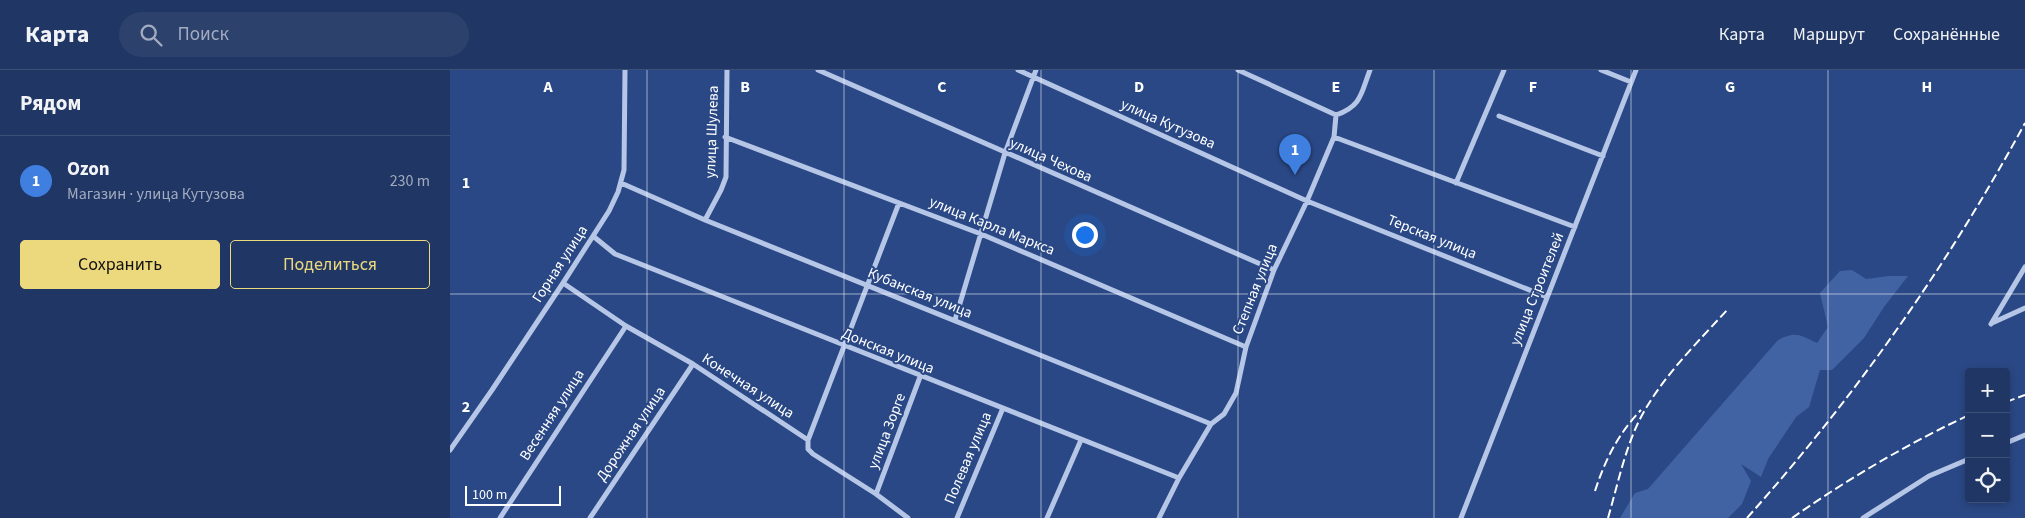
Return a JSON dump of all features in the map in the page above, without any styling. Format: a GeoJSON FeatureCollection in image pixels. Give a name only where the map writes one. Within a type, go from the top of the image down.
{"type":"FeatureCollection","features":[{"type":"Feature","properties":{"kind":"street","name":"Горная улица"},"geometry":{"type":"LineString","coordinates":[[450,450],[492,390],[609,211],[621,183],[624,170],[625,70]]}},
{"type":"Feature","properties":{"kind":"street","name":"улица Шулева"},"geometry":{"type":"LineString","coordinates":[[705,220],[726,177],[727,70]]}},
{"type":"Feature","properties":{"kind":"street","name":"улица Чехова"},"geometry":{"type":"LineString","coordinates":[[818,70],[1274,270]]}},
{"type":"Feature","properties":{"kind":"street","name":"улица Кутузова"},"geometry":{"type":"LineString","coordinates":[[1018,70],[1307,201]]}},
{"type":"Feature","properties":{"kind":"street"},"geometry":{"type":"LineString","coordinates":[[955,320],[1005,153],[1036,70]]}},
{"type":"Feature","properties":{"kind":"street"},"geometry":{"type":"LineString","coordinates":[[1238,70],[1336,115],[1350,110],[1358,101],[1370,70]]}},
{"type":"Feature","properties":{"kind":"street"},"geometry":{"type":"LineString","coordinates":[[1456,183],[1504,70]]}},
{"type":"Feature","properties":{"kind":"street"},"geometry":{"type":"LineString","coordinates":[[1601,70],[1631,82]]}},
{"type":"Feature","properties":{"kind":"street","name":"улица Строителей"},"geometry":{"type":"LineString","coordinates":[[1461,518],[1636,70]]}},
{"type":"Feature","properties":{"kind":"street","name":"Степная улица"},"geometry":{"type":"LineString","coordinates":[[1159,518],[1179,478],[1211,424],[1224,414],[1236,393],[1246,347],[1274,270],[1307,201],[1334,137],[1336,115]]}},
{"type":"Feature","properties":{"kind":"street"},"geometry":{"type":"LineString","coordinates":[[1499,116],[1602,156]]}},
{"type":"Feature","properties":{"kind":"street","name":"улица Карла Маркса"},"geometry":{"type":"LineString","coordinates":[[725,137],[982,234],[1246,347]]}},
{"type":"Feature","properties":{"kind":"street"},"geometry":{"type":"LineString","coordinates":[[1334,137],[1575,227]]}},
{"type":"Feature","properties":{"kind":"street","name":"Кубанская улица"},"geometry":{"type":"LineString","coordinates":[[621,183],[705,220],[1211,424]]}},
{"type":"Feature","properties":{"kind":"street","name":"Терская улица"},"geometry":{"type":"LineString","coordinates":[[1307,201],[1547,297]]}},
{"type":"Feature","properties":{"kind":"street"},"geometry":{"type":"LineString","coordinates":[[808,440],[899,203]]}},
{"type":"Feature","properties":{"kind":"street","name":"Донская улица"},"geometry":{"type":"LineString","coordinates":[[593,236],[616,254],[920,377],[1179,478]]}},
{"type":"Feature","properties":{"kind":"street"},"geometry":{"type":"LineString","coordinates":[[2025,266],[1991,324],[2025,308]]}},
{"type":"Feature","properties":{"kind":"street","name":"Конечная улица"},"geometry":{"type":"LineString","coordinates":[[563,283],[626,326],[693,364],[808,440],[808,449],[813,454],[876,494],[908,518]]}},
{"type":"Feature","properties":{"kind":"street","name":"Весенняя улица"},"geometry":{"type":"LineString","coordinates":[[500,518],[626,326]]}},
{"type":"Feature","properties":{"kind":"street","name":"Дорожная улица"},"geometry":{"type":"LineString","coordinates":[[590,518],[693,364]]}},
{"type":"Feature","properties":{"kind":"street","name":"улица Зорге"},"geometry":{"type":"LineString","coordinates":[[876,494],[920,377]]}},
{"type":"Feature","properties":{"kind":"street","name":"Полевая улица"},"geometry":{"type":"LineString","coordinates":[[957,518],[1003,408]]}},
{"type":"Feature","properties":{"kind":"street"},"geometry":{"type":"LineString","coordinates":[[2010,441],[2025,435]]}},
{"type":"Feature","properties":{"kind":"street"},"geometry":{"type":"LineString","coordinates":[[1048,518],[1081,440]]}},
{"type":"Feature","properties":{"kind":"street"},"geometry":{"type":"LineString","coordinates":[[1863,518],[1929,476],[1965,461]]}},
{"type":"Feature","properties":{"kind":"shaded area"},"geometry":{"type":"Polygon","coordinates":[[[1852,270],[1866,279],[1908,276],[1884,307],[1864,338],[1832,370],[1820,370],[1809,407],[1796,417],[1768,459],[1761,477],[1741,464],[1751,481],[1742,504],[1728,518],[1620,518],[1635,493],[1648,489],[1778,340],[1798,335],[1817,343],[1828,327],[1820,293],[1840,271],[1852,270]]]}},
{"type":"Feature","properties":{"kind":"railway"},"geometry":{"type":"LineString","coordinates":[[1747,518],[1825,425],[1898,328],[1964,228],[2025,123]]}},
{"type":"Feature","properties":{"kind":"railway"},"geometry":{"type":"LineString","coordinates":[[1608,518],[1629,446],[1647,407],[1667,377],[1728,309]]}},
{"type":"Feature","properties":{"kind":"railway"},"geometry":{"type":"LineString","coordinates":[[2010,401],[2025,395]]}},
{"type":"Feature","properties":{"kind":"railway"},"geometry":{"type":"LineString","coordinates":[[1595,491],[1613,448],[1641,410]]}},
{"type":"Feature","properties":{"kind":"railway"},"geometry":{"type":"LineString","coordinates":[[1792,518],[1878,463],[1965,417]]}},
{"type":"Feature","properties":{"kind":"place","name":"Ozon"},"geometry":{"type":"Point","coordinates":[1295,175]}}]}
